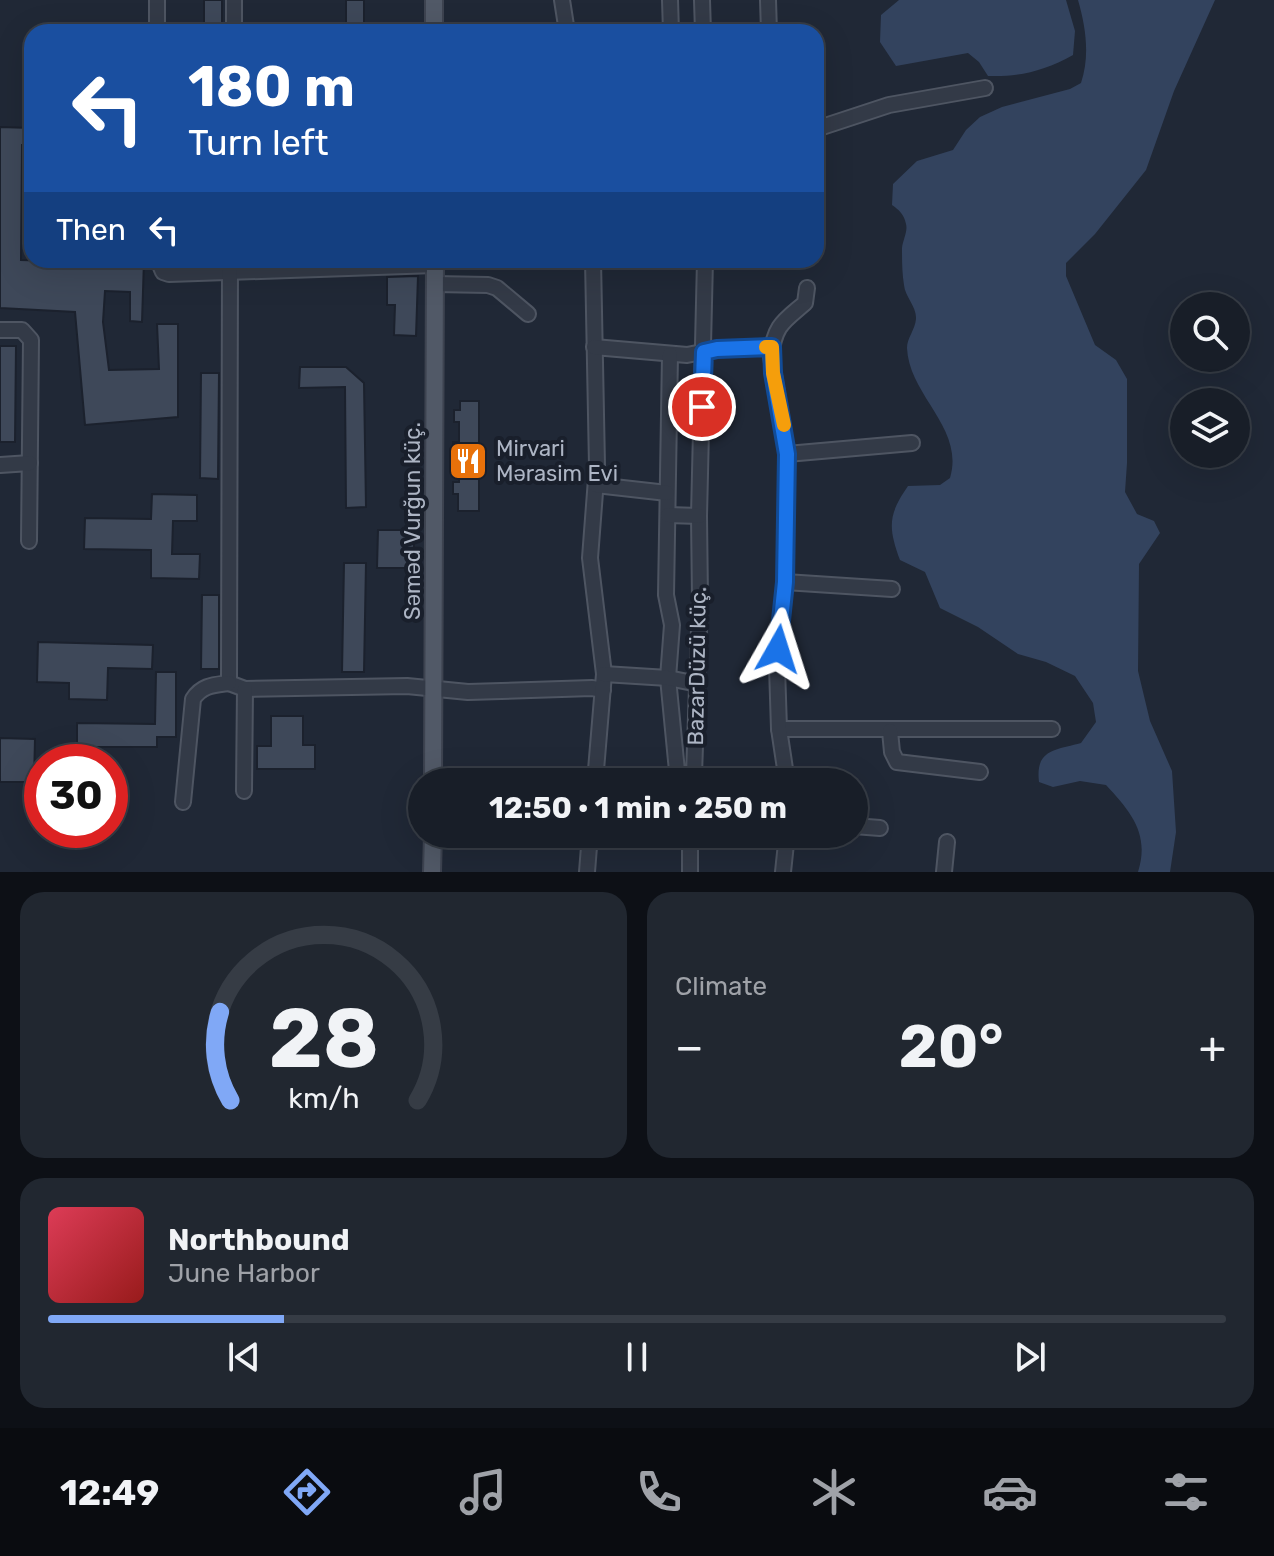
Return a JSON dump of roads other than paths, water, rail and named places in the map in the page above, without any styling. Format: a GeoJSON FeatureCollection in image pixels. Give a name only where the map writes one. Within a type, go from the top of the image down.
{"type":"FeatureCollection","features":[{"type":"Feature","properties":{"kind":"main road"},"geometry":{"type":"LineString","coordinates":[[434,0],[434,24]]}},
{"type":"Feature","properties":{"kind":"main road","name":"Səməd Vurğun küç."},"geometry":{"type":"LineString","coordinates":[[433,768],[435,268]]}},
{"type":"Feature","properties":{"kind":"main road"},"geometry":{"type":"LineString","coordinates":[[432,872],[433,848]]}},
{"type":"Feature","properties":{"kind":"street"},"geometry":{"type":"LineString","coordinates":[[157,0],[157,24]]}},
{"type":"Feature","properties":{"kind":"street"},"geometry":{"type":"LineString","coordinates":[[234,0],[234,24]]}},
{"type":"Feature","properties":{"kind":"street"},"geometry":{"type":"LineString","coordinates":[[562,0],[566,24]]}},
{"type":"Feature","properties":{"kind":"street"},"geometry":{"type":"LineString","coordinates":[[670,0],[671,24]]}},
{"type":"Feature","properties":{"kind":"street"},"geometry":{"type":"LineString","coordinates":[[702,0],[703,24]]}},
{"type":"Feature","properties":{"kind":"street"},"geometry":{"type":"LineString","coordinates":[[768,0],[769,24]]}},
{"type":"Feature","properties":{"kind":"street"},"geometry":{"type":"LineString","coordinates":[[824,126],[889,105],[985,88]]}},
{"type":"Feature","properties":{"kind":"street"},"geometry":{"type":"LineString","coordinates":[[161,268],[169,274],[221,268]]}},
{"type":"Feature","properties":{"kind":"street"},"geometry":{"type":"LineString","coordinates":[[229,683],[230,268]]}},
{"type":"Feature","properties":{"kind":"street"},"geometry":{"type":"LineString","coordinates":[[593,268],[596,485],[590,558],[604,674],[596,768]]}},
{"type":"Feature","properties":{"kind":"street","name":"BazarDüzü küç."},"geometry":{"type":"LineString","coordinates":[[670,355],[666,595],[672,625],[668,678],[677,771],[683,781],[692,779],[694,775],[698,684],[705,268]]}},
{"type":"Feature","properties":{"kind":"street"},"geometry":{"type":"LineString","coordinates":[[435,284],[488,285],[497,288],[528,314]]}},
{"type":"Feature","properties":{"kind":"street"},"geometry":{"type":"LineString","coordinates":[[785,768],[779,729],[777,667],[785,582],[787,454],[773,373],[772,347],[785,317],[805,303],[807,288]]}},
{"type":"Feature","properties":{"kind":"street"},"geometry":{"type":"LineString","coordinates":[[0,330],[22,330],[31,340],[29,541]]}},
{"type":"Feature","properties":{"kind":"street"},"geometry":{"type":"LineString","coordinates":[[594,347],[670,355],[772,347]]}},
{"type":"Feature","properties":{"kind":"street"},"geometry":{"type":"LineString","coordinates":[[787,454],[912,443]]}},
{"type":"Feature","properties":{"kind":"street"},"geometry":{"type":"LineString","coordinates":[[0,465],[30,463]]}},
{"type":"Feature","properties":{"kind":"street"},"geometry":{"type":"LineString","coordinates":[[596,485],[667,493]]}},
{"type":"Feature","properties":{"kind":"street"},"geometry":{"type":"LineString","coordinates":[[668,515],[699,516]]}},
{"type":"Feature","properties":{"kind":"street"},"geometry":{"type":"LineString","coordinates":[[785,582],[892,589]]}},
{"type":"Feature","properties":{"kind":"street"},"geometry":{"type":"LineString","coordinates":[[604,674],[668,678],[698,684]]}},
{"type":"Feature","properties":{"kind":"street"},"geometry":{"type":"LineString","coordinates":[[183,802],[193,699],[205,687],[229,683],[245,689],[385,686],[468,692],[603,690]]}},
{"type":"Feature","properties":{"kind":"street"},"geometry":{"type":"LineString","coordinates":[[244,791],[245,689]]}},
{"type":"Feature","properties":{"kind":"street"},"geometry":{"type":"LineString","coordinates":[[779,729],[1052,729]]}},
{"type":"Feature","properties":{"kind":"street"},"geometry":{"type":"LineString","coordinates":[[890,731],[892,752],[897,762],[980,772]]}},
{"type":"Feature","properties":{"kind":"street"},"geometry":{"type":"LineString","coordinates":[[868,827],[880,828]]}},
{"type":"Feature","properties":{"kind":"street"},"geometry":{"type":"LineString","coordinates":[[944,872],[947,842]]}},
{"type":"Feature","properties":{"kind":"street"},"geometry":{"type":"LineString","coordinates":[[587,872],[589,848]]}},
{"type":"Feature","properties":{"kind":"street"},"geometry":{"type":"LineString","coordinates":[[783,872],[786,848]]}},
{"type":"Feature","properties":{"kind":"street"},"geometry":{"type":"LineString","coordinates":[[690,850],[690,872]]}},
{"type":"Feature","properties":{"kind":"water"},"geometry":{"type":"Polygon","coordinates":[[[899,0],[1066,0],[1075,31],[1073,55],[1042,69],[1011,75],[988,76],[968,53],[896,66],[880,42],[881,15],[899,0]]]}},
{"type":"Feature","properties":{"kind":"water"},"geometry":{"type":"Polygon","coordinates":[[[1078,0],[1215,0],[1174,91],[1146,170],[1095,234],[1066,263],[1066,276],[1095,345],[1116,360],[1127,379],[1125,492],[1137,514],[1154,521],[1160,533],[1139,564],[1138,671],[1150,721],[1172,771],[1176,832],[1170,872],[1138,872],[1142,846],[1136,824],[1106,785],[1080,781],[1053,787],[1039,782],[1040,763],[1044,757],[1081,743],[1096,722],[1093,703],[1075,676],[1046,662],[1018,654],[978,627],[940,608],[925,572],[900,560],[892,530],[894,513],[908,486],[940,485],[950,478],[953,460],[944,428],[910,365],[907,344],[916,315],[904,285],[902,248],[906,227],[903,215],[892,205],[893,184],[917,161],[953,150],[966,130],[980,117],[1002,107],[1070,89],[1081,83],[1086,42],[1078,0]]]}},
{"type":"Feature","properties":{"kind":"place","name":"Mirvari Mərasim Evi"},"geometry":{"type":"Point","coordinates":[468,461]}}]}
